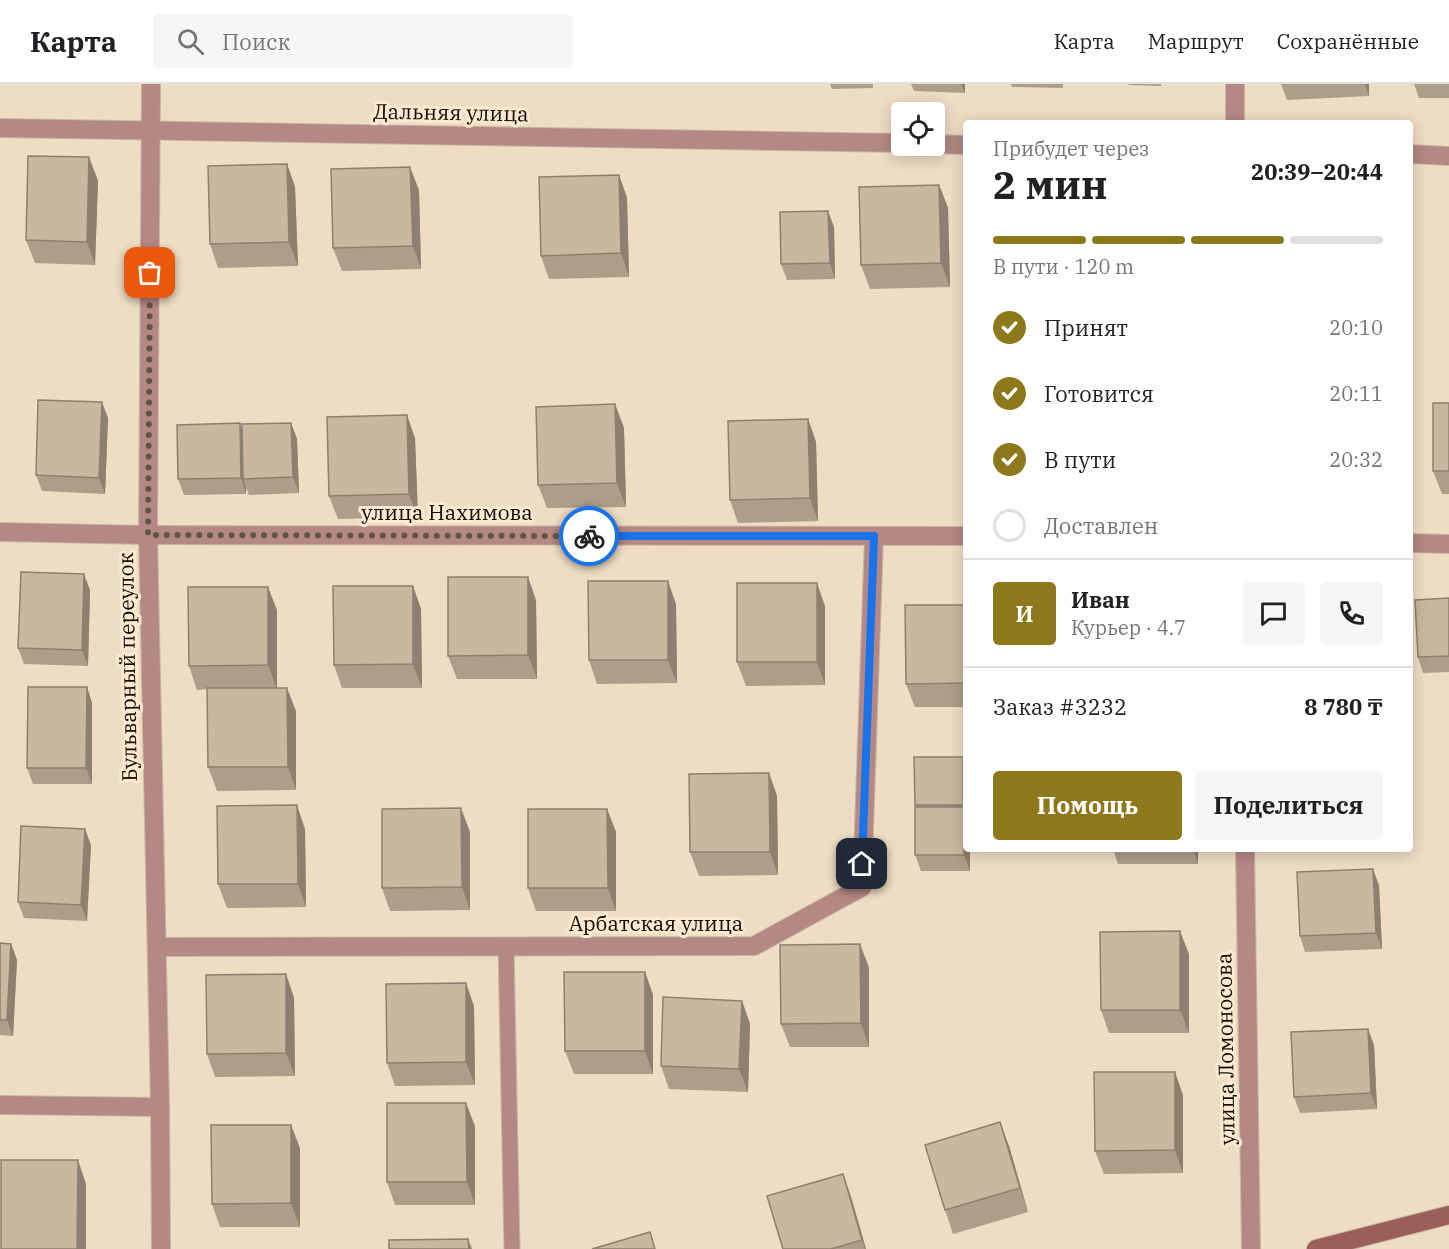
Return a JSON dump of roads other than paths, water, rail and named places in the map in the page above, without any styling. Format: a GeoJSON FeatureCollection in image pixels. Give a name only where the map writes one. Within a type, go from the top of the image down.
{"type":"FeatureCollection","features":[{"type":"Feature","properties":{"kind":"street","name":"Бульварный переулок"},"geometry":{"type":"LineString","coordinates":[[151,84],[148,535],[161,1249]]}},
{"type":"Feature","properties":{"kind":"street"},"geometry":{"type":"LineString","coordinates":[[1235,84],[1235,120]]}},
{"type":"Feature","properties":{"kind":"street","name":"Дальняя улица"},"geometry":{"type":"LineString","coordinates":[[0,128],[891,143]]}},
{"type":"Feature","properties":{"kind":"street"},"geometry":{"type":"LineString","coordinates":[[945,144],[963,145]]}},
{"type":"Feature","properties":{"kind":"street"},"geometry":{"type":"LineString","coordinates":[[1413,154],[1449,156]]}},
{"type":"Feature","properties":{"kind":"street","name":"улица Нахимова"},"geometry":{"type":"LineString","coordinates":[[0,532],[148,535],[963,536]]}},
{"type":"Feature","properties":{"kind":"street","name":"Арбатская улица"},"geometry":{"type":"LineString","coordinates":[[157,947],[754,946],[862,887],[874,536]]}},
{"type":"Feature","properties":{"kind":"street"},"geometry":{"type":"LineString","coordinates":[[1413,543],[1449,544]]}},
{"type":"Feature","properties":{"kind":"street","name":"улица Ломоносова"},"geometry":{"type":"LineString","coordinates":[[1245,852],[1251,1249]]}},
{"type":"Feature","properties":{"kind":"street"},"geometry":{"type":"LineString","coordinates":[[0,1105],[160,1107]]}},
{"type":"Feature","properties":{"kind":"street"},"geometry":{"type":"LineString","coordinates":[[1316,1249],[1449,1215]]}},
{"type":"Feature","properties":{"kind":"lane"},"geometry":{"type":"LineString","coordinates":[[506,946],[512,1249]]}}]}
